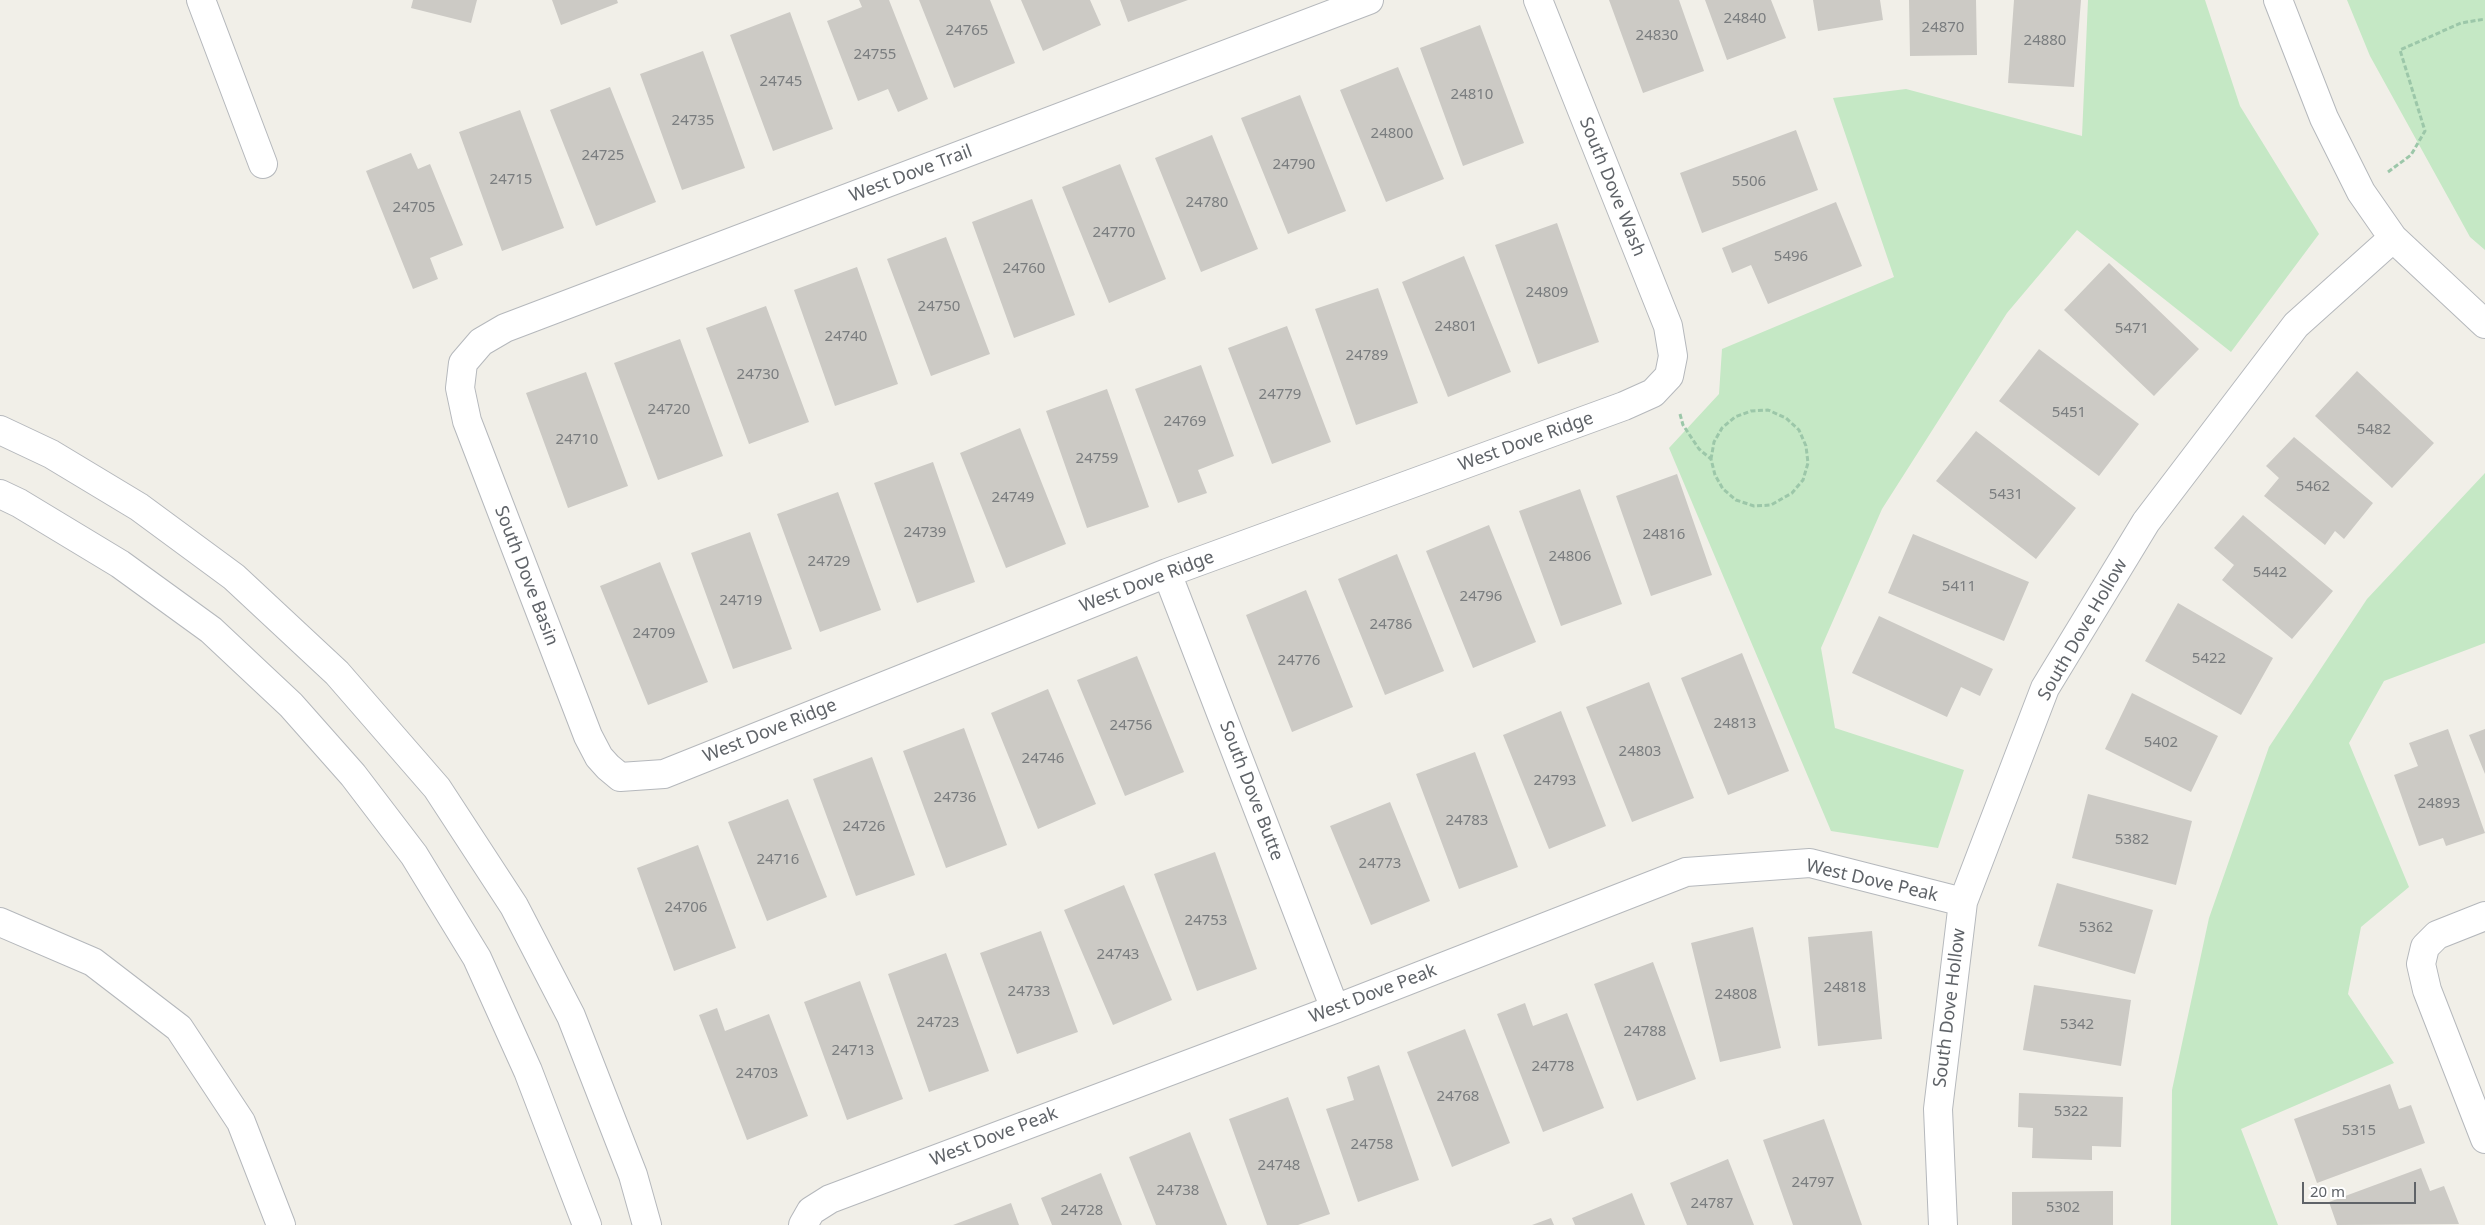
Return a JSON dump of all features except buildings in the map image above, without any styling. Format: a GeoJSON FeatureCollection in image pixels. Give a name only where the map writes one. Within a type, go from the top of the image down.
{"type":"FeatureCollection","features":[{"type":"Feature","properties":{"kind":"street"},"geometry":{"type":"LineString","coordinates":[[201,0],[263,164]]}},
{"type":"Feature","properties":{"kind":"street","name":"West Dove Trail"},"geometry":{"type":"LineString","coordinates":[[463,363],[480,342],[506,328],[1369,0]]}},
{"type":"Feature","properties":{"kind":"street","name":"South Dove Wash"},"geometry":{"type":"LineString","coordinates":[[1538,0],[1668,326],[1673,356],[1669,376]]}},
{"type":"Feature","properties":{"kind":"street"},"geometry":{"type":"LineString","coordinates":[[2278,0],[2324,118],[2361,192],[2393,238],[2485,324]]}},
{"type":"Feature","properties":{"kind":"street","name":"South Dove Hollow"},"geometry":{"type":"LineString","coordinates":[[1943,1225],[1938,1109],[1963,902],[2045,688],[2146,522],[2296,325],[2393,238]]}},
{"type":"Feature","properties":{"kind":"street","name":"South Dove Basin"},"geometry":{"type":"LineString","coordinates":[[463,363],[460,388],[470,430],[588,736],[599,757],[620,777]]}},
{"type":"Feature","properties":{"kind":"street","name":"West Dove Ridge"},"geometry":{"type":"LineString","coordinates":[[620,777],[664,774],[1167,573],[1624,406],[1653,393],[1669,376]]}},
{"type":"Feature","properties":{"kind":"street"},"geometry":{"type":"LineString","coordinates":[[0,430],[51,454],[139,507],[234,577],[337,673],[436,788],[514,906],[571,1016],[633,1175],[647,1225]]}},
{"type":"Feature","properties":{"kind":"street"},"geometry":{"type":"LineString","coordinates":[[0,494],[19,503],[120,564],[211,630],[291,705],[353,775],[414,855],[477,958],[528,1071],[587,1225]]}},
{"type":"Feature","properties":{"kind":"street","name":"South Dove Butte"},"geometry":{"type":"LineString","coordinates":[[1167,573],[1335,1009]]}},
{"type":"Feature","properties":{"kind":"street","name":"West Dove Peak"},"geometry":{"type":"LineString","coordinates":[[803,1225],[812,1211],[830,1199],[1335,1009],[1686,872],[1810,863],[1963,902]]}},
{"type":"Feature","properties":{"kind":"street"},"geometry":{"type":"LineString","coordinates":[[2485,916],[2437,935],[2425,947],[2421,964],[2427,990],[2485,1139]]}},
{"type":"Feature","properties":{"kind":"street"},"geometry":{"type":"LineString","coordinates":[[0,922],[93,962],[179,1028],[241,1122],[281,1225]]}},
{"type":"Feature","properties":{"kind":"path"},"geometry":{"type":"LineString","coordinates":[[2361,192],[2410,155],[2424,131],[2400,50],[2461,23],[2485,19]]}},
{"type":"Feature","properties":{"kind":"path"},"geometry":{"type":"LineString","coordinates":[[1669,376],[1683,425],[1700,449],[1711,459],[1715,475],[1723,489],[1736,500],[1754,506],[1771,505],[1792,493],[1803,480],[1808,463],[1806,446],[1799,430],[1786,418],[1768,410],[1751,411],[1735,417],[1722,428],[1714,442],[1711,459]]}},
{"type":"Feature","properties":{"kind":"green space"},"geometry":{"type":"Polygon","coordinates":[[[2088,0],[2205,0],[2240,106],[2319,234],[2231,352],[2077,230],[2007,313],[1882,509],[1821,648],[1835,728],[1964,770],[1938,848],[1831,831],[1669,448],[1719,394],[1722,349],[1894,277],[1833,98],[1906,89],[2082,136],[2088,0]]]}},
{"type":"Feature","properties":{"kind":"green space"},"geometry":{"type":"Polygon","coordinates":[[[2347,0],[2485,0],[2485,250],[2470,237],[2370,56],[2347,0]]]}},
{"type":"Feature","properties":{"kind":"green space"},"geometry":{"type":"Polygon","coordinates":[[[2485,473],[2485,643],[2384,681],[2349,743],[2409,887],[2361,927],[2348,994],[2394,1063],[2241,1129],[2278,1225],[2171,1225],[2172,1090],[2209,918],[2269,747],[2367,599],[2485,473]]]}}]}
